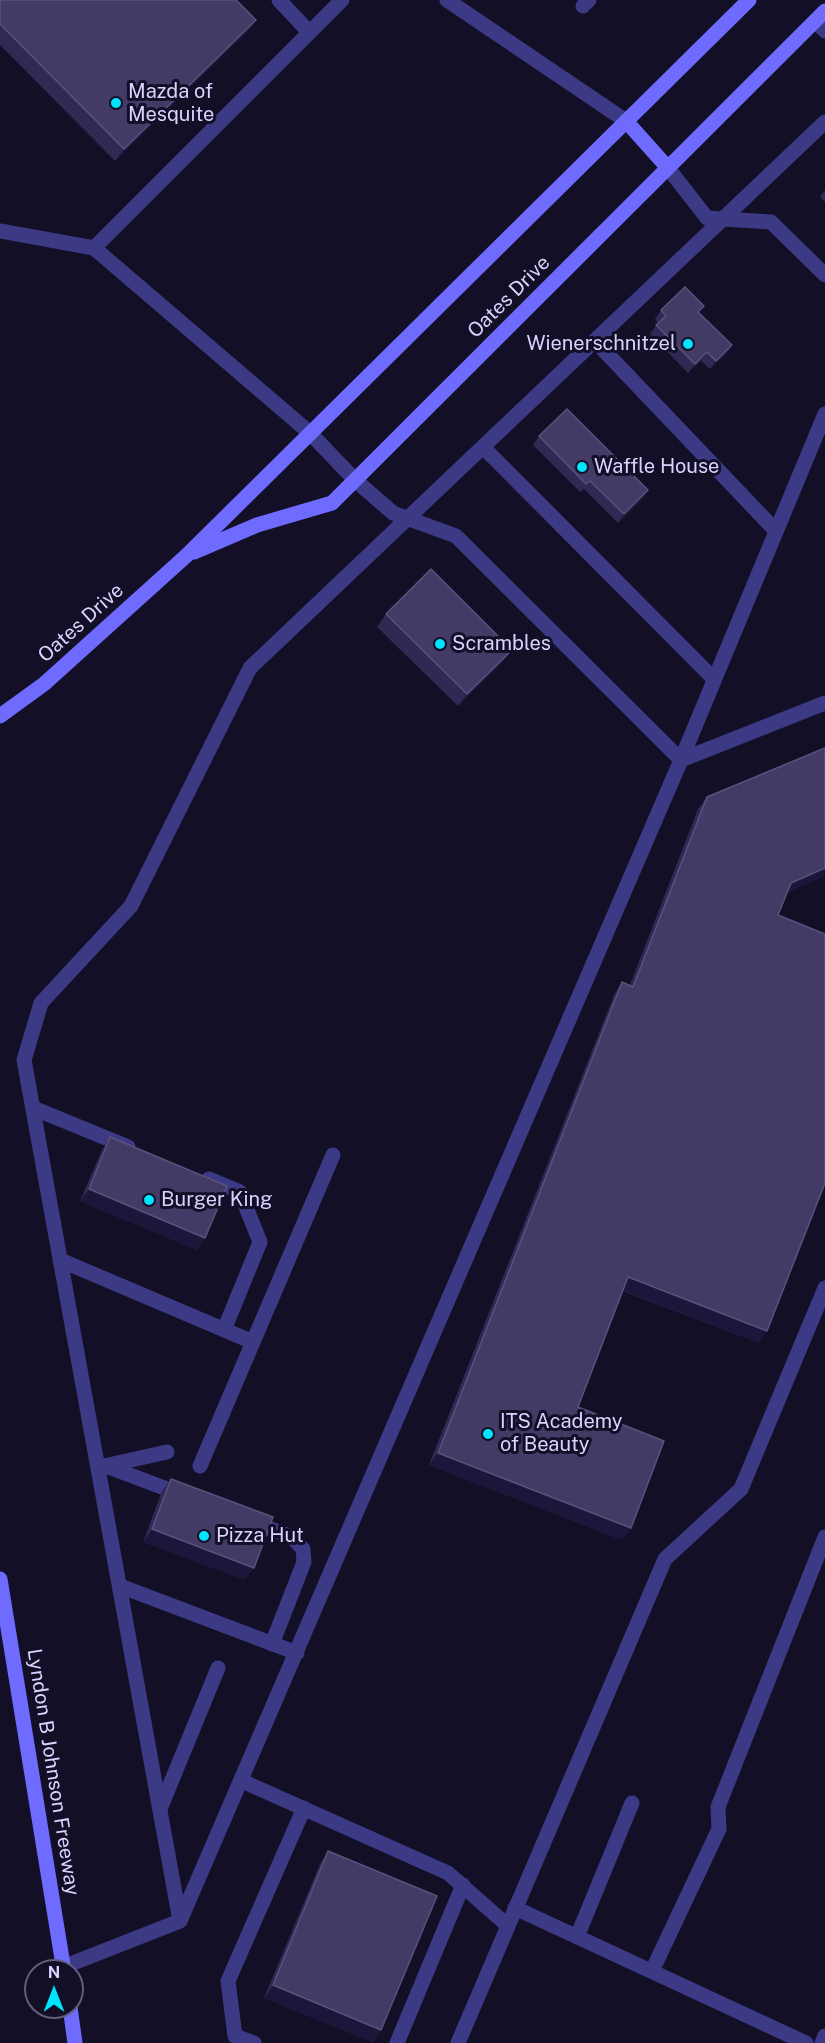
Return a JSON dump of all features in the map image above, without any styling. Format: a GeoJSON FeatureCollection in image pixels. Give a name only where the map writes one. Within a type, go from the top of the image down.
{"type":"FeatureCollection","features":[{"type":"Feature","properties":{"kind":"main road","name":"Oates Drive"},"geometry":{"type":"LineString","coordinates":[[0,716],[44,684],[186,556],[749,0]]}},
{"type":"Feature","properties":{"kind":"main road","name":"Oates Drive"},"geometry":{"type":"LineString","coordinates":[[186,556],[257,525],[332,503],[668,168],[822,21]]}},
{"type":"Feature","properties":{"kind":"main road"},"geometry":{"type":"LineString","coordinates":[[626,122],[668,168]]}},
{"type":"Feature","properties":{"kind":"main road"},"geometry":{"type":"LineString","coordinates":[[0,704],[44,684]]}},
{"type":"Feature","properties":{"kind":"main road","name":"Lyndon B Johnson Freeway"},"geometry":{"type":"LineString","coordinates":[[0,1579],[62,1959]]}},
{"type":"Feature","properties":{"kind":"main road"},"geometry":{"type":"LineString","coordinates":[[72,2019],[75,2043]]}},
{"type":"Feature","properties":{"kind":"lane"},"geometry":{"type":"LineString","coordinates":[[279,0],[309,32]]}},
{"type":"Feature","properties":{"kind":"lane"},"geometry":{"type":"LineString","coordinates":[[94,248],[342,0]]}},
{"type":"Feature","properties":{"kind":"lane"},"geometry":{"type":"LineString","coordinates":[[447,0],[626,122]]}},
{"type":"Feature","properties":{"kind":"lane"},"geometry":{"type":"LineString","coordinates":[[180,1921],[120,1586],[102,1467],[60,1260],[24,1060],[41,1003],[130,906],[250,668],[825,122]]}},
{"type":"Feature","properties":{"kind":"lane"},"geometry":{"type":"LineString","coordinates":[[668,168],[707,218],[771,222],[825,274]]}},
{"type":"Feature","properties":{"kind":"lane"},"geometry":{"type":"LineString","coordinates":[[0,231],[94,248],[310,434],[355,480],[393,513],[456,536],[681,760]]}},
{"type":"Feature","properties":{"kind":"lane"},"geometry":{"type":"LineString","coordinates":[[595,341],[776,531]]}},
{"type":"Feature","properties":{"kind":"lane"},"geometry":{"type":"LineString","coordinates":[[84,1961],[180,1921],[681,760],[825,414]]}},
{"type":"Feature","properties":{"kind":"lane"},"geometry":{"type":"LineString","coordinates":[[483,447],[714,679]]}},
{"type":"Feature","properties":{"kind":"lane"},"geometry":{"type":"LineString","coordinates":[[681,760],[825,703]]}},
{"type":"Feature","properties":{"kind":"lane"},"geometry":{"type":"LineString","coordinates":[[33,1108],[142,1152]]}},
{"type":"Feature","properties":{"kind":"lane"},"geometry":{"type":"LineString","coordinates":[[200,1466],[333,1155]]}},
{"type":"Feature","properties":{"kind":"lane"},"geometry":{"type":"LineString","coordinates":[[196,1174],[240,1192],[260,1242],[224,1330]]}},
{"type":"Feature","properties":{"kind":"lane"},"geometry":{"type":"LineString","coordinates":[[60,1260],[253,1342]]}},
{"type":"Feature","properties":{"kind":"lane"},"geometry":{"type":"LineString","coordinates":[[458,2043],[665,1559],[741,1489],[825,1288]]}},
{"type":"Feature","properties":{"kind":"lane"},"geometry":{"type":"LineString","coordinates":[[102,1467],[167,1452]]}},
{"type":"Feature","properties":{"kind":"lane"},"geometry":{"type":"LineString","coordinates":[[102,1467],[194,1499]]}},
{"type":"Feature","properties":{"kind":"lane"},"geometry":{"type":"LineString","coordinates":[[237,1516],[292,1537],[303,1549],[303,1562],[272,1644]]}},
{"type":"Feature","properties":{"kind":"lane"},"geometry":{"type":"LineString","coordinates":[[652,1971],[719,1829],[718,1807],[825,1537]]}},
{"type":"Feature","properties":{"kind":"lane"},"geometry":{"type":"LineString","coordinates":[[120,1586],[297,1653]]}},
{"type":"Feature","properties":{"kind":"lane"},"geometry":{"type":"LineString","coordinates":[[160,1809],[218,1668]]}},
{"type":"Feature","properties":{"kind":"lane"},"geometry":{"type":"LineString","coordinates":[[242,1781],[448,1872],[508,1926]]}},
{"type":"Feature","properties":{"kind":"lane"},"geometry":{"type":"LineString","coordinates":[[577,1937],[632,1803]]}},
{"type":"Feature","properties":{"kind":"lane"},"geometry":{"type":"LineString","coordinates":[[254,2043],[236,2039],[228,1981],[304,1808]]}},
{"type":"Feature","properties":{"kind":"lane"},"geometry":{"type":"LineString","coordinates":[[397,2043],[463,1885]]}},
{"type":"Feature","properties":{"kind":"lane"},"geometry":{"type":"LineString","coordinates":[[515,1908],[806,2043]]}},
{"type":"Feature","properties":{"kind":"lane"},"geometry":{"type":"LineString","coordinates":[[822,2043],[825,2036]]}},
{"type":"Feature","properties":{"kind":"building","name":"Mazda of Mesquite"},"geometry":{"type":"Polygon","coordinates":[[[0,0],[236,0],[256,20],[124,149],[0,24],[0,0]]]}},
{"type":"Feature","properties":{"kind":"building","name":"Wienerschnitzel"},"geometry":{"type":"Polygon","coordinates":[[[685,287],[704,306],[698,312],[732,345],[716,361],[707,352],[695,364],[656,325],[666,316],[661,310],[685,287]]]}},
{"type":"Feature","properties":{"kind":"building","name":"Waffle House"},"geometry":{"type":"Polygon","coordinates":[[[567,409],[648,490],[624,514],[590,481],[586,484],[539,436],[567,409]]]}},
{"type":"Feature","properties":{"kind":"building","name":"Scrambles"},"geometry":{"type":"Polygon","coordinates":[[[431,569],[512,650],[467,694],[386,614],[431,569]]]}},
{"type":"Feature","properties":{"kind":"building"},"geometry":{"type":"Polygon","coordinates":[[[825,748],[825,868],[791,883],[778,915],[825,934],[825,1183],[767,1331],[628,1277],[578,1407],[664,1441],[631,1528],[438,1453],[622,982],[633,987],[707,797],[825,748]]]}},
{"type":"Feature","properties":{"kind":"building","name":"Burger King"},"geometry":{"type":"Polygon","coordinates":[[[110,1137],[227,1186],[205,1238],[89,1189],[110,1137]]]}},
{"type":"Feature","properties":{"kind":"building","name":"Pizza Hut"},"geometry":{"type":"Polygon","coordinates":[[[171,1479],[273,1517],[254,1568],[152,1529],[171,1479]]]}},
{"type":"Feature","properties":{"kind":"building"},"geometry":{"type":"Polygon","coordinates":[[[328,1851],[437,1896],[381,2030],[273,1985],[328,1851]]]}},
{"type":"Feature","properties":{"kind":"place","name":"Mazda of Mesquite"},"geometry":{"type":"Point","coordinates":[116,103]}},
{"type":"Feature","properties":{"kind":"place","name":"Wienerschnitzel"},"geometry":{"type":"Point","coordinates":[688,344]}},
{"type":"Feature","properties":{"kind":"place","name":"Waffle House"},"geometry":{"type":"Point","coordinates":[582,467]}},
{"type":"Feature","properties":{"kind":"place","name":"Scrambles"},"geometry":{"type":"Point","coordinates":[440,644]}},
{"type":"Feature","properties":{"kind":"place","name":"Burger King"},"geometry":{"type":"Point","coordinates":[149,1200]}},
{"type":"Feature","properties":{"kind":"place","name":"ITS Academy of Beauty"},"geometry":{"type":"Point","coordinates":[488,1434]}},
{"type":"Feature","properties":{"kind":"place","name":"Pizza Hut"},"geometry":{"type":"Point","coordinates":[204,1536]}}]}
